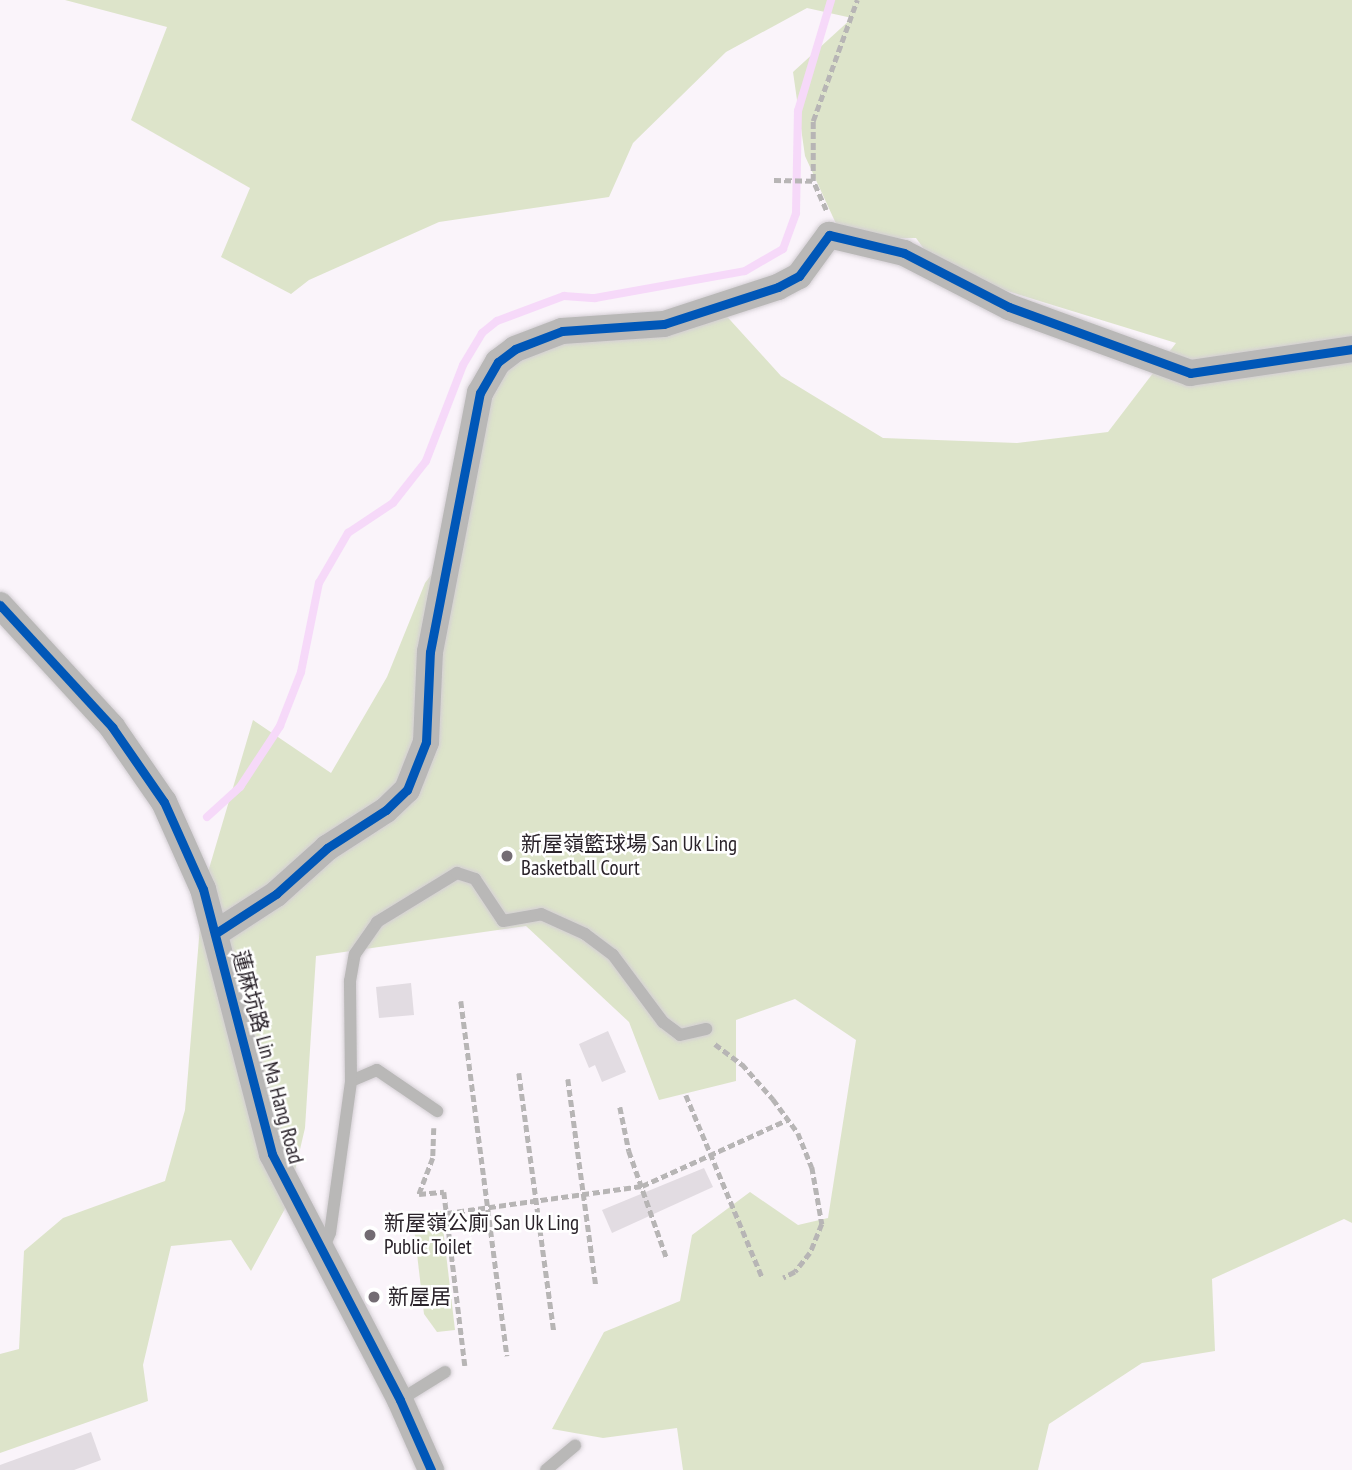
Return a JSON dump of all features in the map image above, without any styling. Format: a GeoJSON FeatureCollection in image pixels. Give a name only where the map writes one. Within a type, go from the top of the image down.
{"type":"FeatureCollection","features":[{"type":"Feature","properties":{"kind":"street"},"geometry":{"type":"LineString","coordinates":[[216,933],[275,894],[327,848],[386,810],[407,790],[420,764],[426,742],[430,652],[480,393],[498,362],[537,338],[562,331],[664,324],[778,287],[799,276],[828,235],[904,253],[1009,307],[1190,373],[1352,349]]}},
{"type":"Feature","properties":{"kind":"street","name":"蓮麻坑路 Lin Ma Hang Road"},"geometry":{"type":"LineString","coordinates":[[0,605],[112,727],[164,802],[194,866],[216,933],[272,1154],[321,1254],[400,1400],[431,1470]]}},
{"type":"Feature","properties":{"kind":"lane"},"geometry":{"type":"LineString","coordinates":[[321,1254],[330,1233],[351,1081],[350,981],[355,954],[377,922],[457,873],[475,880],[503,921],[541,914],[585,934],[613,956],[663,1022],[680,1035],[702,1029]]}},
{"type":"Feature","properties":{"kind":"lane"},"geometry":{"type":"LineString","coordinates":[[351,1081],[377,1070],[437,1111]]}},
{"type":"Feature","properties":{"kind":"lane"},"geometry":{"type":"LineString","coordinates":[[400,1400],[445,1372]]}},
{"type":"Feature","properties":{"kind":"lane"},"geometry":{"type":"LineString","coordinates":[[546,1470],[575,1446]]}},
{"type":"Feature","properties":{"kind":"path"},"geometry":{"type":"LineString","coordinates":[[828,235],[823,200],[813,181],[813,121],[857,0]]}},
{"type":"Feature","properties":{"kind":"path"},"geometry":{"type":"LineString","coordinates":[[775,180],[813,181]]}},
{"type":"Feature","properties":{"kind":"path"},"geometry":{"type":"LineString","coordinates":[[461,1001],[507,1356]]}},
{"type":"Feature","properties":{"kind":"path"},"geometry":{"type":"LineString","coordinates":[[702,1029],[741,1063],[787,1120],[812,1167],[822,1224],[810,1253],[795,1272],[782,1278]]}},
{"type":"Feature","properties":{"kind":"path"},"geometry":{"type":"LineString","coordinates":[[519,1073],[554,1332]]}},
{"type":"Feature","properties":{"kind":"path"},"geometry":{"type":"LineString","coordinates":[[568,1079],[596,1285]]}},
{"type":"Feature","properties":{"kind":"path"},"geometry":{"type":"LineString","coordinates":[[685,1095],[763,1279]]}},
{"type":"Feature","properties":{"kind":"path"},"geometry":{"type":"LineString","coordinates":[[620,1107],[642,1186],[667,1259]]}},
{"type":"Feature","properties":{"kind":"path"},"geometry":{"type":"LineString","coordinates":[[437,1111],[433,1158],[419,1194],[444,1192],[465,1370]]}},
{"type":"Feature","properties":{"kind":"path"},"geometry":{"type":"LineString","coordinates":[[447,1213],[642,1186],[787,1120]]}},
{"type":"Feature","properties":{"kind":"green space"},"geometry":{"type":"Polygon","coordinates":[[[65,0],[1352,0],[1352,1223],[1344,1219],[1212,1279],[1215,1351],[1142,1363],[1049,1424],[1038,1470],[683,1470],[677,1428],[603,1438],[552,1429],[604,1332],[680,1301],[692,1235],[750,1192],[798,1225],[828,1218],[856,1040],[795,999],[736,1020],[736,1081],[659,1100],[629,1022],[526,926],[316,956],[305,1128],[287,1205],[251,1271],[231,1240],[171,1246],[143,1365],[148,1401],[0,1453],[0,1354],[19,1349],[24,1251],[63,1218],[165,1181],[185,1110],[203,889],[253,720],[331,773],[387,677],[425,583],[441,562],[473,413],[513,349],[721,310],[781,376],[883,438],[1017,443],[1108,432],[1176,343],[939,270],[916,238],[843,239],[805,156],[793,72],[852,18],[807,8],[726,52],[633,143],[609,197],[439,222],[309,280],[291,294],[221,257],[250,188],[131,120],[167,27],[65,0]]]}},
{"type":"Feature","properties":{"kind":"green space"},"geometry":{"type":"Polygon","coordinates":[[[419,1211],[441,1211],[455,1330],[437,1332],[424,1314],[414,1228],[419,1211]]]}},
{"type":"Feature","properties":{"kind":"building"},"geometry":{"type":"Polygon","coordinates":[[[411,983],[414,1015],[379,1018],[376,987],[411,983]]]}},
{"type":"Feature","properties":{"kind":"building"},"geometry":{"type":"Polygon","coordinates":[[[608,1031],[626,1072],[602,1082],[595,1065],[589,1068],[579,1044],[608,1031]]]}},
{"type":"Feature","properties":{"kind":"building"},"geometry":{"type":"Polygon","coordinates":[[[704,1168],[713,1187],[612,1233],[602,1210],[704,1168]]]}},
{"type":"Feature","properties":{"kind":"building"},"geometry":{"type":"Polygon","coordinates":[[[91,1432],[101,1460],[74,1470],[0,1470],[0,1465],[91,1432]]]}},
{"type":"Feature","properties":{"kind":"waterway"},"geometry":{"type":"LineString","coordinates":[[207,817],[240,787],[280,726],[301,672],[319,583],[348,533],[393,503],[426,461],[463,365],[482,333],[497,321],[564,296],[595,298],[745,271],[783,249],[796,213],[798,111],[831,0]]}},
{"type":"Feature","properties":{"kind":"cycle path"},"geometry":{"type":"LineString","coordinates":[[216,933],[276,894],[327,848],[386,810],[407,790],[426,742],[430,652],[480,393],[498,362],[515,349],[562,331],[664,324],[778,287],[799,276],[829,235],[904,253],[1009,307],[1190,373],[1352,349]]}},
{"type":"Feature","properties":{"kind":"cycle path"},"geometry":{"type":"LineString","coordinates":[[0,605],[112,727],[164,802],[203,889],[272,1154],[400,1400],[431,1470]]}},
{"type":"Feature","properties":{"kind":"place","name":"新屋嶺籃球場 San Uk Ling Basketball Court"},"geometry":{"type":"Point","coordinates":[507,856]}},
{"type":"Feature","properties":{"kind":"place","name":"新屋嶺公廁 San Uk Ling Public Toilet"},"geometry":{"type":"Point","coordinates":[370,1235]}},
{"type":"Feature","properties":{"kind":"place","name":"新屋居"},"geometry":{"type":"Point","coordinates":[374,1297]}}]}
